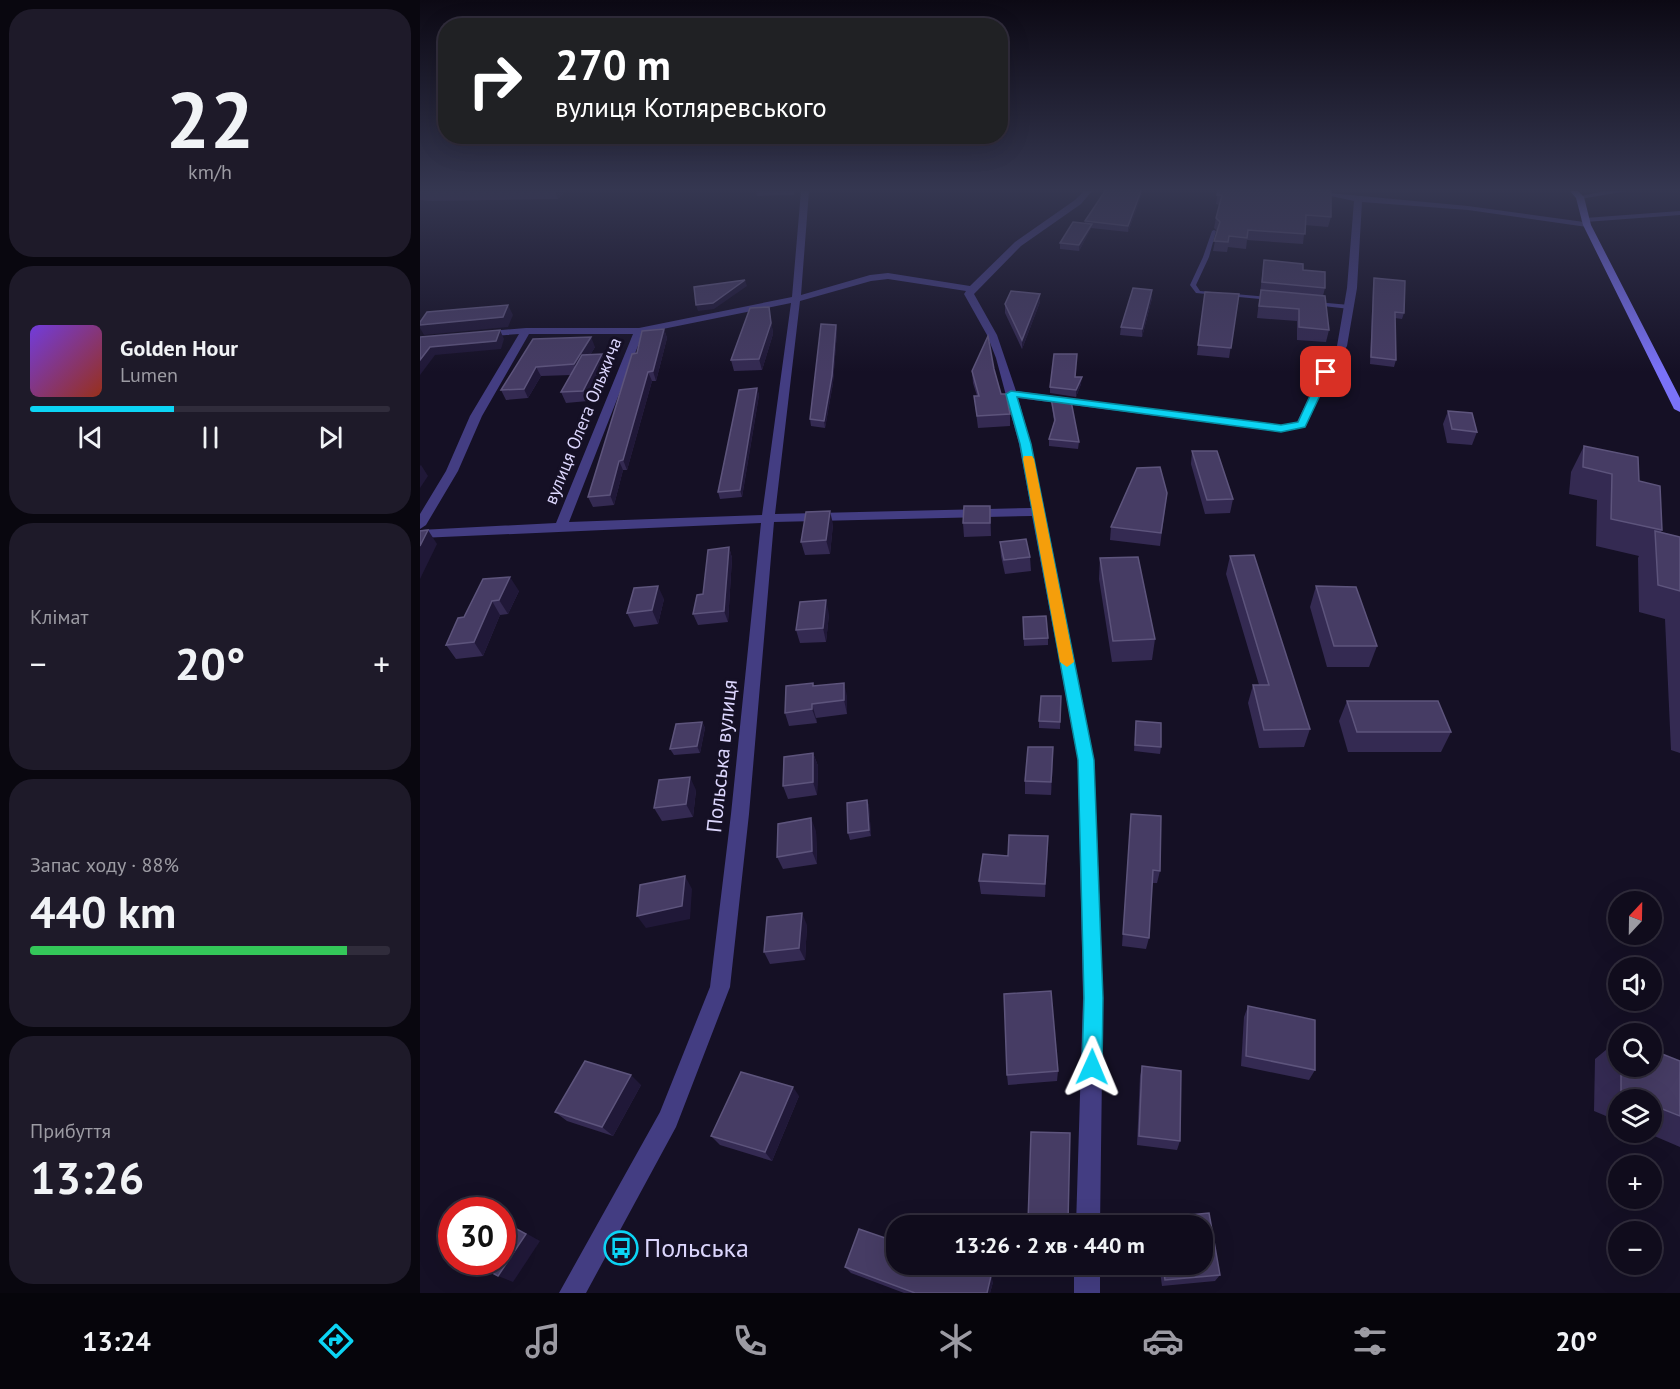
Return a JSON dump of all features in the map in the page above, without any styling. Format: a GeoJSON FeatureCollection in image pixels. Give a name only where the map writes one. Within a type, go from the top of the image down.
{"type":"FeatureCollection","features":[{"type":"Feature","properties":{"kind":"main road"},"geometry":{"type":"LineString","coordinates":[[1600,251],[1680,410]]}},
{"type":"Feature","properties":{"kind":"street","name":"Польська вулиця"},"geometry":{"type":"LineString","coordinates":[[572,1293],[668,1119],[720,987],[740,813],[768,517],[800,251]]}},
{"type":"Feature","properties":{"kind":"street"},"geometry":{"type":"LineString","coordinates":[[1010,251],[969,294],[992,335],[1025,444],[1086,760],[1093,998],[1088,1215]]}},
{"type":"Feature","properties":{"kind":"street"},"geometry":{"type":"LineString","coordinates":[[1011,394],[1281,429],[1302,424],[1341,346],[1350,307],[1354,251]]}},
{"type":"Feature","properties":{"kind":"street"},"geometry":{"type":"LineString","coordinates":[[467,336],[526,331],[639,331],[796,299],[870,278],[888,276],[972,289]]}},
{"type":"Feature","properties":{"kind":"street"},"geometry":{"type":"LineString","coordinates":[[420,525],[452,471],[476,416],[526,331]]}},
{"type":"Feature","properties":{"kind":"street","name":"вулиця Олега Ольжича"},"geometry":{"type":"LineString","coordinates":[[561,525],[639,331]]}},
{"type":"Feature","properties":{"kind":"street"},"geometry":{"type":"LineString","coordinates":[[420,534],[561,525],[768,517],[1039,512]]}},
{"type":"Feature","properties":{"kind":"street"},"geometry":{"type":"LineString","coordinates":[[1086,1293],[1087,1275]]}},
{"type":"Feature","properties":{"kind":"lane"},"geometry":{"type":"LineString","coordinates":[[1208,251],[1193,285],[1198,292],[1280,300]]}},
{"type":"Feature","properties":{"kind":"lane"},"geometry":{"type":"LineString","coordinates":[[1303,303],[1350,307]]}},
{"type":"Feature","properties":{"kind":"building"},"geometry":{"type":"Polygon","coordinates":[[[1264,260],[1303,264],[1303,270],[1325,272],[1325,288],[1262,282],[1264,260]]]}},
{"type":"Feature","properties":{"kind":"building"},"geometry":{"type":"Polygon","coordinates":[[[1374,278],[1405,281],[1404,313],[1395,312],[1396,360],[1371,357],[1374,278]]]}},
{"type":"Feature","properties":{"kind":"building"},"geometry":{"type":"Polygon","coordinates":[[[745,280],[713,303],[696,305],[694,287],[745,280]]]}},
{"type":"Feature","properties":{"kind":"building"},"geometry":{"type":"Polygon","coordinates":[[[1133,288],[1152,290],[1142,329],[1121,327],[1133,288]]]}},
{"type":"Feature","properties":{"kind":"building"},"geometry":{"type":"Polygon","coordinates":[[[1261,290],[1325,296],[1329,330],[1299,327],[1299,309],[1259,306],[1261,290]]]}},
{"type":"Feature","properties":{"kind":"building"},"geometry":{"type":"Polygon","coordinates":[[[1011,291],[1040,294],[1022,340],[1005,304],[1011,291]]]}},
{"type":"Feature","properties":{"kind":"building"},"geometry":{"type":"Polygon","coordinates":[[[1205,292],[1239,294],[1231,348],[1198,345],[1205,292]]]}},
{"type":"Feature","properties":{"kind":"building"},"geometry":{"type":"Polygon","coordinates":[[[508,305],[503,317],[420,325],[427,312],[508,305]]]}},
{"type":"Feature","properties":{"kind":"building"},"geometry":{"type":"Polygon","coordinates":[[[769,307],[771,323],[759,359],[731,360],[750,308],[769,307]]]}},
{"type":"Feature","properties":{"kind":"building"},"geometry":{"type":"Polygon","coordinates":[[[821,324],[836,325],[832,376],[824,421],[810,419],[821,324]]]}},
{"type":"Feature","properties":{"kind":"building"},"geometry":{"type":"Polygon","coordinates":[[[664,329],[653,371],[648,372],[623,460],[619,461],[610,495],[588,497],[632,354],[637,353],[642,331],[664,329]]]}},
{"type":"Feature","properties":{"kind":"building"},"geometry":{"type":"Polygon","coordinates":[[[500,330],[496,341],[430,347],[420,360],[420,337],[500,330]]]}},
{"type":"Feature","properties":{"kind":"building"},"geometry":{"type":"Polygon","coordinates":[[[988,336],[1001,394],[1006,394],[1010,414],[977,416],[974,396],[979,396],[972,371],[988,336]]]}},
{"type":"Feature","properties":{"kind":"building"},"geometry":{"type":"Polygon","coordinates":[[[591,337],[574,364],[536,367],[524,389],[501,390],[533,339],[591,337]]]}},
{"type":"Feature","properties":{"kind":"building"},"geometry":{"type":"Polygon","coordinates":[[[602,354],[583,391],[561,392],[582,355],[602,354]]]}},
{"type":"Feature","properties":{"kind":"building"},"geometry":{"type":"Polygon","coordinates":[[[1054,354],[1077,354],[1075,377],[1082,377],[1076,390],[1050,387],[1054,354]]]}},
{"type":"Feature","properties":{"kind":"building"},"geometry":{"type":"Polygon","coordinates":[[[757,388],[740,490],[718,492],[739,390],[757,388]]]}},
{"type":"Feature","properties":{"kind":"building"},"geometry":{"type":"Polygon","coordinates":[[[1051,398],[1071,401],[1079,442],[1049,439],[1055,420],[1051,398]]]}},
{"type":"Feature","properties":{"kind":"building"},"geometry":{"type":"Polygon","coordinates":[[[1448,411],[1472,413],[1477,432],[1452,429],[1448,411]]]}},
{"type":"Feature","properties":{"kind":"building"},"geometry":{"type":"Polygon","coordinates":[[[1584,446],[1638,457],[1639,481],[1660,486],[1662,530],[1611,519],[1612,474],[1583,467],[1584,446]]]}},
{"type":"Feature","properties":{"kind":"building"},"geometry":{"type":"Polygon","coordinates":[[[1192,451],[1217,451],[1233,499],[1207,500],[1192,451]]]}},
{"type":"Feature","properties":{"kind":"building"},"geometry":{"type":"Polygon","coordinates":[[[1160,467],[1167,493],[1161,533],[1111,527],[1137,468],[1160,467]]]}},
{"type":"Feature","properties":{"kind":"building"},"geometry":{"type":"Polygon","coordinates":[[[964,506],[990,506],[990,523],[963,523],[964,506]]]}},
{"type":"Feature","properties":{"kind":"building"},"geometry":{"type":"Polygon","coordinates":[[[830,511],[826,540],[801,542],[806,512],[830,511]]]}},
{"type":"Feature","properties":{"kind":"building"},"geometry":{"type":"Polygon","coordinates":[[[428,530],[420,546],[420,531],[428,530]]]}},
{"type":"Feature","properties":{"kind":"building"},"geometry":{"type":"Polygon","coordinates":[[[1655,531],[1680,537],[1680,591],[1658,585],[1655,531]]]}},
{"type":"Feature","properties":{"kind":"building"},"geometry":{"type":"Polygon","coordinates":[[[1026,539],[1030,557],[1004,560],[1000,542],[1026,539]]]}},
{"type":"Feature","properties":{"kind":"building"},"geometry":{"type":"Polygon","coordinates":[[[729,547],[724,611],[693,614],[697,595],[703,594],[708,550],[729,547]]]}},
{"type":"Feature","properties":{"kind":"building"},"geometry":{"type":"Polygon","coordinates":[[[1254,555],[1310,729],[1264,730],[1253,685],[1269,685],[1230,556],[1254,555]]]}},
{"type":"Feature","properties":{"kind":"building"},"geometry":{"type":"Polygon","coordinates":[[[1138,557],[1155,639],[1113,641],[1100,558],[1138,557]]]}},
{"type":"Feature","properties":{"kind":"building"},"geometry":{"type":"Polygon","coordinates":[[[510,577],[499,600],[492,601],[474,642],[446,645],[458,618],[464,617],[483,579],[510,577]]]}},
{"type":"Feature","properties":{"kind":"building"},"geometry":{"type":"Polygon","coordinates":[[[658,586],[652,610],[627,613],[634,588],[658,586]]]}},
{"type":"Feature","properties":{"kind":"building"},"geometry":{"type":"Polygon","coordinates":[[[1316,586],[1356,587],[1377,646],[1334,646],[1316,586]]]}},
{"type":"Feature","properties":{"kind":"building"},"geometry":{"type":"Polygon","coordinates":[[[826,600],[823,628],[796,630],[800,602],[826,600]]]}},
{"type":"Feature","properties":{"kind":"building"},"geometry":{"type":"Polygon","coordinates":[[[1046,616],[1048,638],[1024,639],[1023,617],[1046,616]]]}},
{"type":"Feature","properties":{"kind":"building"},"geometry":{"type":"Polygon","coordinates":[[[813,683],[813,686],[844,683],[844,700],[812,704],[812,709],[785,713],[786,686],[813,683]]]}},
{"type":"Feature","properties":{"kind":"building"},"geometry":{"type":"Polygon","coordinates":[[[1041,696],[1061,696],[1060,722],[1039,721],[1041,696]]]}},
{"type":"Feature","properties":{"kind":"building"},"geometry":{"type":"Polygon","coordinates":[[[1347,701],[1438,701],[1451,732],[1357,732],[1347,701]]]}},
{"type":"Feature","properties":{"kind":"building"},"geometry":{"type":"Polygon","coordinates":[[[1136,721],[1161,723],[1161,747],[1135,745],[1136,721]]]}},
{"type":"Feature","properties":{"kind":"building"},"geometry":{"type":"Polygon","coordinates":[[[702,722],[697,746],[670,749],[676,724],[702,722]]]}},
{"type":"Feature","properties":{"kind":"building"},"geometry":{"type":"Polygon","coordinates":[[[1028,747],[1053,747],[1051,782],[1025,781],[1028,747]]]}},
{"type":"Feature","properties":{"kind":"building"},"geometry":{"type":"Polygon","coordinates":[[[813,753],[813,782],[783,786],[784,757],[813,753]]]}},
{"type":"Feature","properties":{"kind":"building"},"geometry":{"type":"Polygon","coordinates":[[[690,777],[686,804],[654,808],[659,780],[690,777]]]}},
{"type":"Feature","properties":{"kind":"building"},"geometry":{"type":"Polygon","coordinates":[[[867,800],[869,830],[848,833],[847,803],[867,800]]]}},
{"type":"Feature","properties":{"kind":"building"},"geometry":{"type":"Polygon","coordinates":[[[1131,814],[1161,816],[1160,871],[1153,870],[1149,938],[1123,934],[1131,814]]]}},
{"type":"Feature","properties":{"kind":"building"},"geometry":{"type":"Polygon","coordinates":[[[811,818],[812,851],[777,857],[778,824],[811,818]]]}},
{"type":"Feature","properties":{"kind":"building"},"geometry":{"type":"Polygon","coordinates":[[[1009,835],[1048,836],[1045,884],[979,881],[983,854],[1008,856],[1009,835]]]}},
{"type":"Feature","properties":{"kind":"building"},"geometry":{"type":"Polygon","coordinates":[[[685,876],[682,906],[637,916],[640,885],[685,876]]]}},
{"type":"Feature","properties":{"kind":"building"},"geometry":{"type":"Polygon","coordinates":[[[802,913],[799,948],[764,952],[767,917],[802,913]]]}},
{"type":"Feature","properties":{"kind":"building"},"geometry":{"type":"Polygon","coordinates":[[[1051,991],[1058,1071],[1007,1075],[1004,994],[1051,991]]]}},
{"type":"Feature","properties":{"kind":"building"},"geometry":{"type":"Polygon","coordinates":[[[1248,1006],[1315,1020],[1315,1070],[1246,1056],[1248,1006]]]}},
{"type":"Feature","properties":{"kind":"building"},"geometry":{"type":"Polygon","coordinates":[[[1662,1054],[1680,1061],[1680,1116],[1662,1109],[1662,1089],[1621,1089],[1621,1077],[1662,1077],[1662,1054]]]}},
{"type":"Feature","properties":{"kind":"building"},"geometry":{"type":"Polygon","coordinates":[[[585,1061],[631,1075],[602,1127],[555,1112],[585,1061]]]}},
{"type":"Feature","properties":{"kind":"building"},"geometry":{"type":"Polygon","coordinates":[[[1142,1066],[1181,1071],[1180,1141],[1139,1136],[1142,1066]]]}},
{"type":"Feature","properties":{"kind":"building"},"geometry":{"type":"Polygon","coordinates":[[[741,1072],[793,1087],[765,1152],[711,1136],[741,1072]]]}},
{"type":"Feature","properties":{"kind":"building"},"geometry":{"type":"Polygon","coordinates":[[[1031,1132],[1070,1133],[1068,1215],[1028,1215],[1031,1132]]]}},
{"type":"Feature","properties":{"kind":"building"},"geometry":{"type":"Polygon","coordinates":[[[516,1229],[526,1234],[516,1249],[516,1229]]]}},
{"type":"Feature","properties":{"kind":"building"},"geometry":{"type":"Polygon","coordinates":[[[859,1229],[886,1238],[886,1275],[991,1276],[987,1293],[915,1293],[845,1267],[859,1229]]]}},
{"type":"Feature","properties":{"kind":"building"},"geometry":{"type":"Polygon","coordinates":[[[1213,1236],[1220,1275],[1165,1280],[1164,1275],[1213,1275],[1213,1236]]]}},
{"type":"Feature","properties":{"kind":"slow traffic"},"geometry":{"type":"LineString","coordinates":[[1028,459],[1067,662]]}},
{"type":"Feature","properties":{"kind":"place","name":"Польська"},"geometry":{"type":"Point","coordinates":[621,1248]}},
{"type":"Feature","properties":{"kind":"route"},"geometry":{"type":"LineString","coordinates":[[1092,1067],[1093,998],[1086,760],[1025,444],[1011,394],[1281,429],[1302,424],[1326,372]]}}]}
